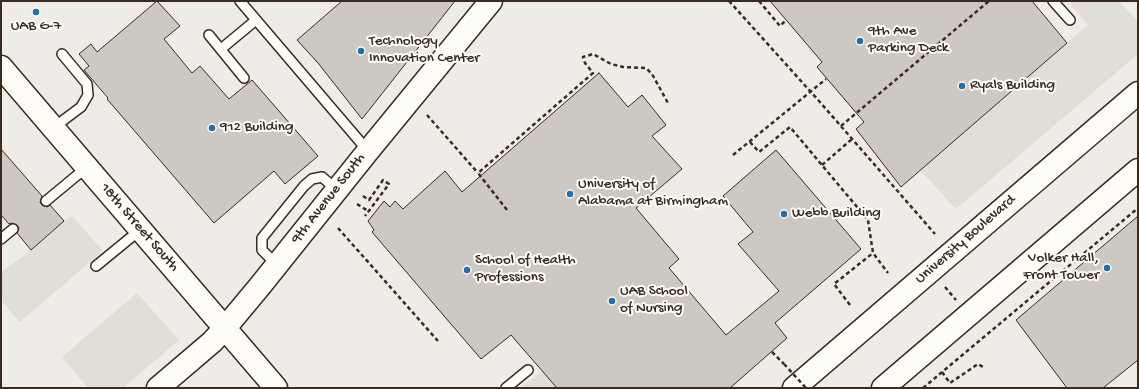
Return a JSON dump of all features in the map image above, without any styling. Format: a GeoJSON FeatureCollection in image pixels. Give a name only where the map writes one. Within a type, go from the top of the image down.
{"type":"FeatureCollection","features":[{"type":"Feature","properties":{"kind":"street","name":"9th Avenue South"},"geometry":{"type":"LineString","coordinates":[[158,388],[212,342],[225,328],[491,1]]}},
{"type":"Feature","properties":{"kind":"street","name":"18th Street South"},"geometry":{"type":"LineString","coordinates":[[1,67],[276,388]]}},
{"type":"Feature","properties":{"kind":"street","name":"University Boulevard"},"geometry":{"type":"LineString","coordinates":[[794,388],[1138,93]]}},
{"type":"Feature","properties":{"kind":"street"},"geometry":{"type":"LineString","coordinates":[[883,388],[1138,170]]}},
{"type":"Feature","properties":{"kind":"lane"},"geometry":{"type":"LineString","coordinates":[[240,1],[368,151]]}},
{"type":"Feature","properties":{"kind":"lane"},"geometry":{"type":"LineString","coordinates":[[1053,1],[1070,20]]}},
{"type":"Feature","properties":{"kind":"lane"},"geometry":{"type":"LineString","coordinates":[[221,49],[256,20]]}},
{"type":"Feature","properties":{"kind":"lane"},"geometry":{"type":"LineString","coordinates":[[209,35],[244,78]]}},
{"type":"Feature","properties":{"kind":"lane"},"geometry":{"type":"LineString","coordinates":[[53,128],[81,107],[88,94],[87,84],[62,54]]}},
{"type":"Feature","properties":{"kind":"lane"},"geometry":{"type":"LineString","coordinates":[[46,201],[87,167]]}},
{"type":"Feature","properties":{"kind":"lane"},"geometry":{"type":"LineString","coordinates":[[277,265],[262,250],[262,238],[304,186],[312,179],[322,177],[337,190]]}},
{"type":"Feature","properties":{"kind":"lane"},"geometry":{"type":"LineString","coordinates":[[1,239],[13,229]]}},
{"type":"Feature","properties":{"kind":"lane"},"geometry":{"type":"LineString","coordinates":[[96,266],[140,230]]}},
{"type":"Feature","properties":{"kind":"lane"},"geometry":{"type":"LineString","coordinates":[[506,388],[528,370]]}},
{"type":"Feature","properties":{"kind":"path"},"geometry":{"type":"LineString","coordinates":[[729,1],[935,234]]}},
{"type":"Feature","properties":{"kind":"path"},"geometry":{"type":"LineString","coordinates":[[759,1],[780,26],[786,20]]}},
{"type":"Feature","properties":{"kind":"path"},"geometry":{"type":"LineString","coordinates":[[841,126],[988,1]]}},
{"type":"Feature","properties":{"kind":"path"},"geometry":{"type":"LineString","coordinates":[[478,173],[593,73],[585,63],[583,57],[587,55],[593,54],[611,64],[623,67],[646,68],[652,74],[668,103]]}},
{"type":"Feature","properties":{"kind":"path"},"geometry":{"type":"LineString","coordinates":[[733,155],[826,79]]}},
{"type":"Feature","properties":{"kind":"path"},"geometry":{"type":"LineString","coordinates":[[427,114],[478,173],[507,210]]}},
{"type":"Feature","properties":{"kind":"path"},"geometry":{"type":"LineString","coordinates":[[750,142],[759,152],[790,127],[868,220],[873,253],[888,273]]}},
{"type":"Feature","properties":{"kind":"path"},"geometry":{"type":"LineString","coordinates":[[822,165],[852,139]]}},
{"type":"Feature","properties":{"kind":"path"},"geometry":{"type":"LineString","coordinates":[[363,196],[368,200],[383,180],[389,184],[364,216]]}},
{"type":"Feature","properties":{"kind":"path"},"geometry":{"type":"LineString","coordinates":[[357,204],[368,211]]}},
{"type":"Feature","properties":{"kind":"path"},"geometry":{"type":"LineString","coordinates":[[923,388],[1138,208]]}},
{"type":"Feature","properties":{"kind":"path"},"geometry":{"type":"LineString","coordinates":[[338,228],[438,341]]}},
{"type":"Feature","properties":{"kind":"path"},"geometry":{"type":"LineString","coordinates":[[850,305],[834,284],[873,253]]}},
{"type":"Feature","properties":{"kind":"path"},"geometry":{"type":"LineString","coordinates":[[940,281],[960,305]]}},
{"type":"Feature","properties":{"kind":"path"},"geometry":{"type":"LineString","coordinates":[[772,352],[806,388]]}},
{"type":"Feature","properties":{"kind":"path"},"geometry":{"type":"LineString","coordinates":[[942,372],[950,383],[978,364],[983,367]]}},
{"type":"Feature","properties":{"kind":"shaded area","name":"University of Alabama at Birmingham"},"geometry":{"type":"Polygon","coordinates":[[[1,1],[1138,1],[1138,388],[1,388],[1,1]]]}},
{"type":"Feature","properties":{"kind":"shaded area"},"geometry":{"type":"Polygon","coordinates":[[[1072,1],[1119,1],[1138,22],[1138,54],[956,209],[920,170],[1088,25],[1071,5],[1072,1]]]}},
{"type":"Feature","properties":{"kind":"shaded area"},"geometry":{"type":"Polygon","coordinates":[[[72,216],[103,251],[20,322],[1,300],[1,273],[72,216]]]}},
{"type":"Feature","properties":{"kind":"shaded area"},"geometry":{"type":"Polygon","coordinates":[[[137,293],[179,340],[123,388],[88,388],[62,357],[137,293]]]}},
{"type":"Feature","properties":{"kind":"shaded area"},"geometry":{"type":"Polygon","coordinates":[[[542,371],[557,388],[520,388],[542,371]]]}},
{"type":"Feature","properties":{"kind":"building","name":"912 Building"},"geometry":{"type":"Polygon","coordinates":[[[157,1],[180,26],[164,39],[192,73],[200,66],[229,99],[252,80],[318,156],[285,184],[274,171],[214,223],[107,99],[108,98],[84,70],[89,66],[79,54],[91,44],[97,52],[157,1]]]}},
{"type":"Feature","properties":{"kind":"building","name":"Technology Innovation Center"},"geometry":{"type":"Polygon","coordinates":[[[342,1],[455,1],[362,119],[318,63],[297,40],[342,1]]]}},
{"type":"Feature","properties":{"kind":"building"},"geometry":{"type":"Polygon","coordinates":[[[770,1],[1032,1],[1067,43],[901,187],[856,129],[864,122],[817,67],[822,62],[770,1]]]}},
{"type":"Feature","properties":{"kind":"building"},"geometry":{"type":"Polygon","coordinates":[[[599,73],[628,107],[642,95],[666,125],[652,136],[682,169],[636,208],[679,259],[669,268],[726,335],[779,291],[738,244],[753,232],[723,196],[776,150],[861,249],[775,323],[787,338],[730,388],[557,388],[511,335],[481,359],[372,232],[374,230],[368,221],[384,201],[390,207],[395,201],[403,209],[445,171],[462,192],[599,73]]]}},
{"type":"Feature","properties":{"kind":"building"},"geometry":{"type":"Polygon","coordinates":[[[1,149],[42,196],[40,202],[42,205],[47,207],[50,205],[64,221],[31,250],[17,233],[19,228],[17,225],[12,223],[9,224],[1,215],[1,149]]]}},
{"type":"Feature","properties":{"kind":"building","name":"Volker Hall, Front Tower"},"geometry":{"type":"Polygon","coordinates":[[[1138,216],[1138,360],[1103,388],[1067,388],[1016,320],[1138,216]]]}},
{"type":"Feature","properties":{"kind":"place","name":"UAB G-7"},"geometry":{"type":"Point","coordinates":[36,12]}},
{"type":"Feature","properties":{"kind":"place","name":"9th Ave Parking Deck"},"geometry":{"type":"Point","coordinates":[860,41]}},
{"type":"Feature","properties":{"kind":"place","name":"Technology Innovation Center"},"geometry":{"type":"Point","coordinates":[361,51]}},
{"type":"Feature","properties":{"kind":"place","name":"Ryals Building"},"geometry":{"type":"Point","coordinates":[962,86]}},
{"type":"Feature","properties":{"kind":"place","name":"912 Building"},"geometry":{"type":"Point","coordinates":[212,128]}},
{"type":"Feature","properties":{"kind":"place","name":"University of Alabama at Birmingham"},"geometry":{"type":"Point","coordinates":[570,194]}},
{"type":"Feature","properties":{"kind":"place","name":"Webb Building"},"geometry":{"type":"Point","coordinates":[784,214]}},
{"type":"Feature","properties":{"kind":"place","name":"Volker Hall, Front Tower"},"geometry":{"type":"Point","coordinates":[1107,268]}},
{"type":"Feature","properties":{"kind":"place","name":"School of Health Professions"},"geometry":{"type":"Point","coordinates":[467,270]}},
{"type":"Feature","properties":{"kind":"place","name":"UAB School of Nursing"},"geometry":{"type":"Point","coordinates":[612,301]}}]}
